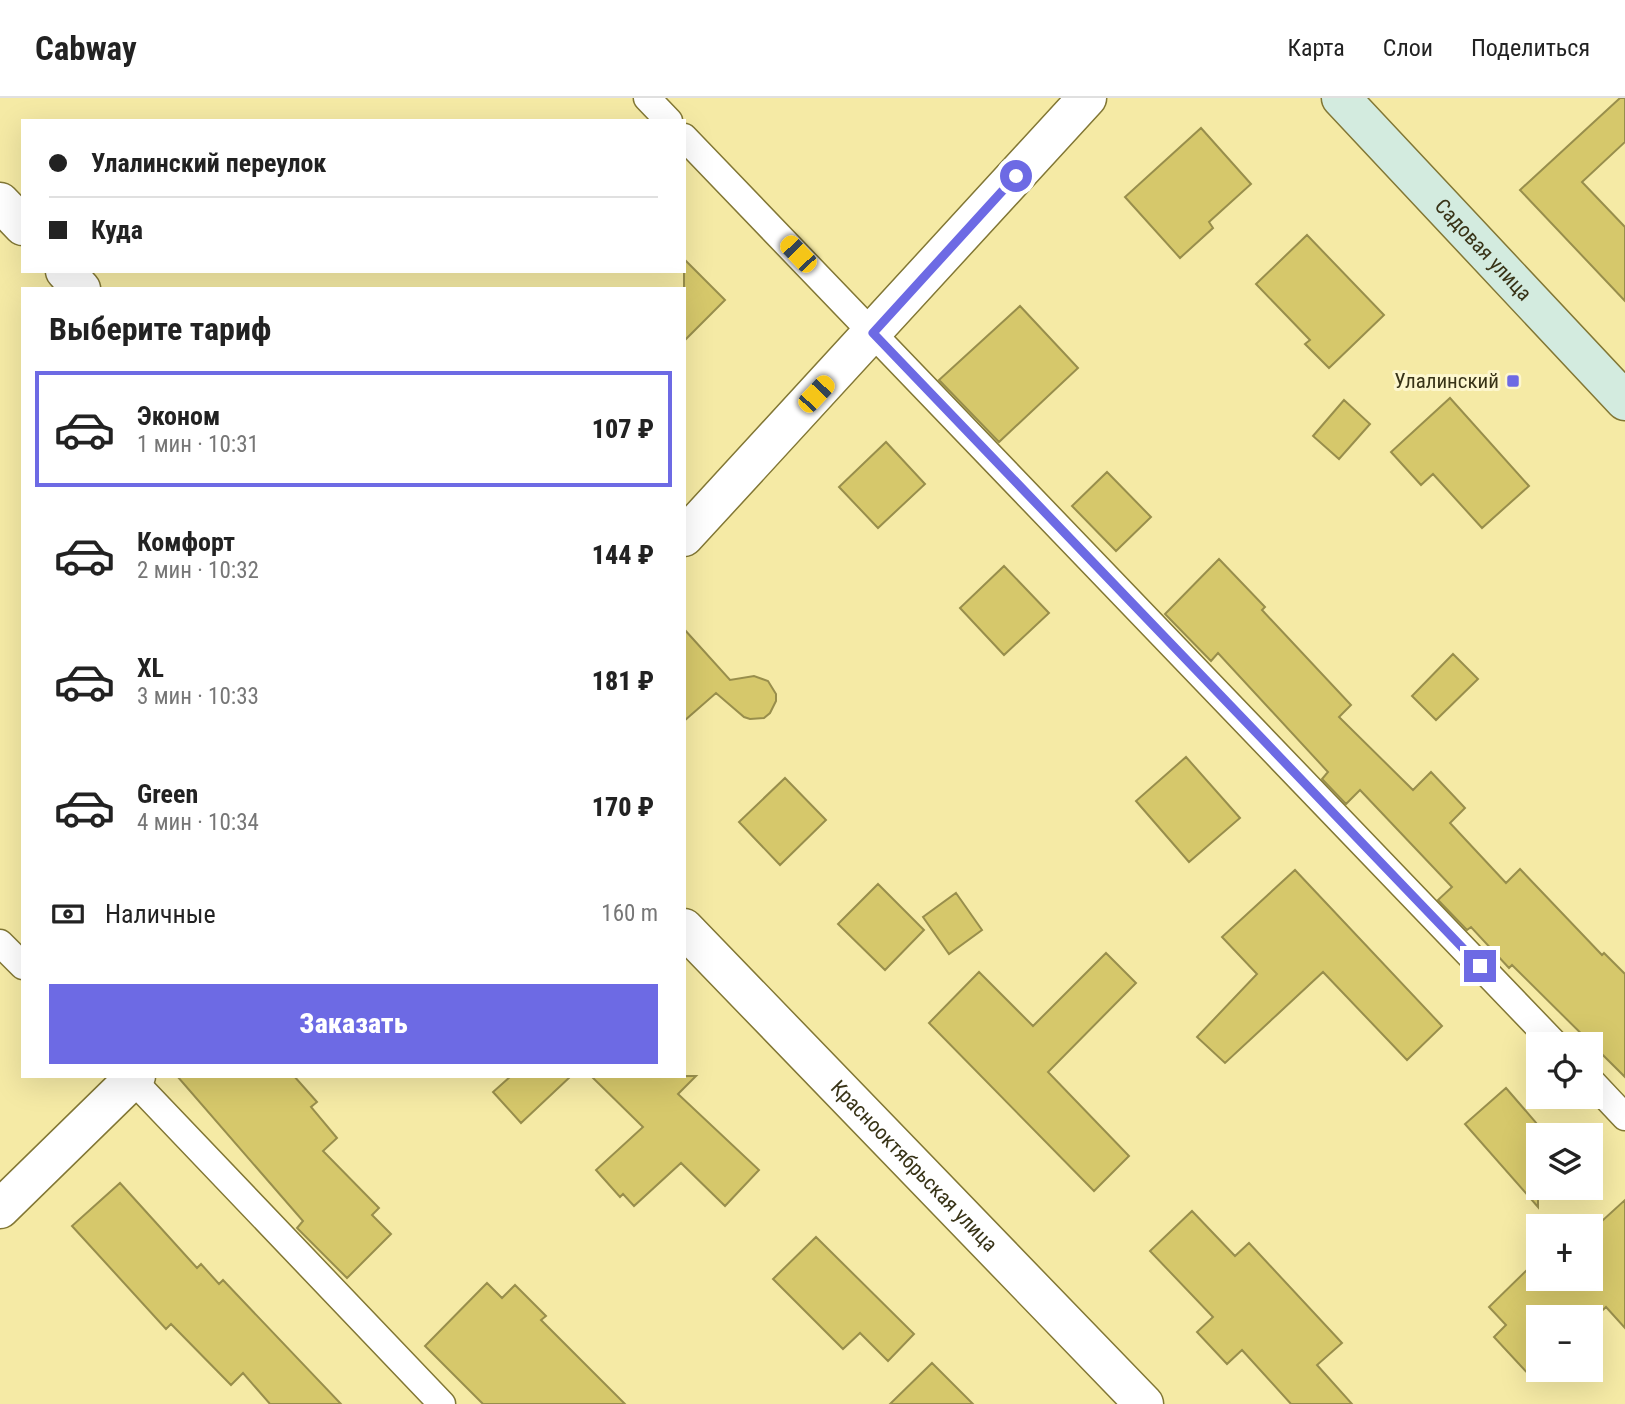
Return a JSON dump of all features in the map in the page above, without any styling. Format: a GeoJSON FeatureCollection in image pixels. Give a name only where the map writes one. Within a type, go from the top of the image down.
{"type":"FeatureCollection","features":[{"type":"Feature","properties":{"kind":"main road","name":"Садовая улица"},"geometry":{"type":"LineString","coordinates":[[1341,98],[1625,401]]}},
{"type":"Feature","properties":{"kind":"street"},"geometry":{"type":"LineString","coordinates":[[686,535],[1087,98]]}},
{"type":"Feature","properties":{"kind":"street"},"geometry":{"type":"LineString","coordinates":[[0,202],[21,224]]}},
{"type":"Feature","properties":{"kind":"street"},"geometry":{"type":"LineString","coordinates":[[67,273],[79,287]]}},
{"type":"Feature","properties":{"kind":"street","name":"Краснооктябрьская улица"},"geometry":{"type":"LineString","coordinates":[[686,930],[1144,1404]]}},
{"type":"Feature","properties":{"kind":"street"},"geometry":{"type":"LineString","coordinates":[[0,1209],[132,1078]]}},
{"type":"Feature","properties":{"kind":"lane"},"geometry":{"type":"LineString","coordinates":[[647,98],[667,119]]}},
{"type":"Feature","properties":{"kind":"lane"},"geometry":{"type":"LineString","coordinates":[[686,139],[1544,1032]]}},
{"type":"Feature","properties":{"kind":"lane"},"geometry":{"type":"LineString","coordinates":[[0,943],[21,964]]}},
{"type":"Feature","properties":{"kind":"lane"},"geometry":{"type":"LineString","coordinates":[[134,1078],[442,1404]]}},
{"type":"Feature","properties":{"kind":"lane"},"geometry":{"type":"LineString","coordinates":[[1603,1094],[1625,1117]]}},
{"type":"Feature","properties":{"kind":"building"},"geometry":{"type":"Polygon","coordinates":[[[1620,98],[1625,98],[1625,142],[1582,182],[1625,227],[1625,301],[1520,190],[1620,98]]]}},
{"type":"Feature","properties":{"kind":"building"},"geometry":{"type":"Polygon","coordinates":[[[1201,128],[1251,184],[1209,222],[1213,228],[1180,258],[1125,197],[1201,128]]]}},
{"type":"Feature","properties":{"kind":"building"},"geometry":{"type":"Polygon","coordinates":[[[1307,235],[1384,315],[1329,368],[1305,344],[1310,340],[1256,284],[1307,235]]]}},
{"type":"Feature","properties":{"kind":"building"},"geometry":{"type":"Polygon","coordinates":[[[686,261],[725,300],[686,339],[686,287],[686,261]]]}},
{"type":"Feature","properties":{"kind":"building"},"geometry":{"type":"Polygon","coordinates":[[[1020,306],[1078,368],[999,442],[939,380],[1020,306]]]}},
{"type":"Feature","properties":{"kind":"building"},"geometry":{"type":"Polygon","coordinates":[[[1450,398],[1529,486],[1482,528],[1433,474],[1421,485],[1391,452],[1450,398]]]}},
{"type":"Feature","properties":{"kind":"building"},"geometry":{"type":"Polygon","coordinates":[[[1344,400],[1370,424],[1339,459],[1313,436],[1344,400]]]}},
{"type":"Feature","properties":{"kind":"building"},"geometry":{"type":"Polygon","coordinates":[[[886,442],[925,484],[878,528],[839,487],[886,442]]]}},
{"type":"Feature","properties":{"kind":"building"},"geometry":{"type":"Polygon","coordinates":[[[1107,472],[1151,517],[1116,551],[1072,506],[1107,472]]]}},
{"type":"Feature","properties":{"kind":"building"},"geometry":{"type":"Polygon","coordinates":[[[1219,559],[1265,607],[1262,610],[1351,705],[1339,717],[1413,790],[1431,772],[1465,808],[1450,823],[1506,883],[1520,869],[1602,955],[1604,953],[1625,974],[1625,1077],[1603,1055],[1603,1032],[1580,1032],[1512,965],[1509,968],[1471,927],[1467,930],[1438,900],[1452,887],[1360,790],[1346,804],[1322,779],[1328,772],[1218,653],[1211,661],[1165,614],[1219,559]]]}},
{"type":"Feature","properties":{"kind":"building"},"geometry":{"type":"Polygon","coordinates":[[[1004,566],[1049,613],[1004,655],[960,608],[1004,566]]]}},
{"type":"Feature","properties":{"kind":"building"},"geometry":{"type":"Polygon","coordinates":[[[686,631],[730,680],[754,676],[768,681],[776,694],[776,701],[764,718],[750,719],[716,693],[686,719],[686,631]]]}},
{"type":"Feature","properties":{"kind":"building"},"geometry":{"type":"Polygon","coordinates":[[[1453,654],[1478,679],[1436,720],[1412,696],[1453,654]]]}},
{"type":"Feature","properties":{"kind":"building"},"geometry":{"type":"Polygon","coordinates":[[[1186,757],[1240,818],[1189,862],[1136,801],[1186,757]]]}},
{"type":"Feature","properties":{"kind":"building"},"geometry":{"type":"Polygon","coordinates":[[[785,778],[826,820],[780,865],[739,822],[785,778]]]}},
{"type":"Feature","properties":{"kind":"building"},"geometry":{"type":"Polygon","coordinates":[[[1295,870],[1442,1026],[1407,1060],[1323,972],[1225,1063],[1197,1037],[1257,974],[1222,937],[1295,870]]]}},
{"type":"Feature","properties":{"kind":"building"},"geometry":{"type":"Polygon","coordinates":[[[878,884],[924,930],[885,970],[838,924],[878,884]]]}},
{"type":"Feature","properties":{"kind":"building"},"geometry":{"type":"Polygon","coordinates":[[[956,893],[982,930],[949,954],[923,917],[956,893]]]}},
{"type":"Feature","properties":{"kind":"building"},"geometry":{"type":"Polygon","coordinates":[[[1106,953],[1136,983],[1048,1072],[1129,1156],[1094,1191],[929,1023],[979,972],[1033,1026],[1106,953]]]}},
{"type":"Feature","properties":{"kind":"building"},"geometry":{"type":"Polygon","coordinates":[[[696,1076],[678,1094],[759,1170],[725,1206],[681,1163],[634,1206],[623,1194],[620,1197],[596,1170],[643,1127],[593,1078],[696,1076]]]}},
{"type":"Feature","properties":{"kind":"building"},"geometry":{"type":"Polygon","coordinates":[[[179,1078],[296,1078],[317,1102],[311,1107],[337,1138],[323,1151],[379,1208],[372,1215],[391,1234],[347,1278],[297,1228],[303,1221],[179,1078]]]}},
{"type":"Feature","properties":{"kind":"building"},"geometry":{"type":"Polygon","coordinates":[[[509,1078],[569,1078],[521,1123],[493,1092],[509,1078]]]}},
{"type":"Feature","properties":{"kind":"building"},"geometry":{"type":"Polygon","coordinates":[[[1506,1088],[1536,1123],[1526,1123],[1526,1193],[1465,1124],[1506,1088]]]}},
{"type":"Feature","properties":{"kind":"building"},"geometry":{"type":"Polygon","coordinates":[[[120,1183],[197,1268],[201,1264],[219,1284],[223,1280],[341,1404],[270,1404],[243,1373],[231,1385],[171,1324],[166,1329],[72,1226],[120,1183]]]}},
{"type":"Feature","properties":{"kind":"building"},"geometry":{"type":"Polygon","coordinates":[[[1625,1200],[1625,1328],[1606,1307],[1603,1310],[1603,1305],[1526,1305],[1526,1372],[1494,1337],[1506,1325],[1489,1307],[1526,1271],[1526,1291],[1603,1291],[1603,1220],[1625,1200]]]}},
{"type":"Feature","properties":{"kind":"building"},"geometry":{"type":"Polygon","coordinates":[[[1192,1211],[1235,1256],[1249,1243],[1342,1343],[1317,1365],[1352,1404],[1291,1404],[1242,1350],[1227,1364],[1197,1332],[1213,1317],[1150,1251],[1192,1211]]]}},
{"type":"Feature","properties":{"kind":"building"},"geometry":{"type":"Polygon","coordinates":[[[816,1237],[914,1334],[888,1361],[860,1333],[843,1349],[773,1279],[816,1237]]]}},
{"type":"Feature","properties":{"kind":"building"},"geometry":{"type":"Polygon","coordinates":[[[487,1283],[502,1298],[515,1285],[546,1316],[541,1320],[625,1404],[483,1404],[425,1346],[487,1283]]]}},
{"type":"Feature","properties":{"kind":"building"},"geometry":{"type":"Polygon","coordinates":[[[932,1363],[973,1404],[890,1404],[932,1363]]]}},
{"type":"Feature","properties":{"kind":"place","name":"Улалинский"},"geometry":{"type":"Point","coordinates":[1513,381]}},
{"type":"Feature","properties":{"kind":"route"},"geometry":{"type":"LineString","coordinates":[[1016,176],[873,333],[1480,966]]}}]}
